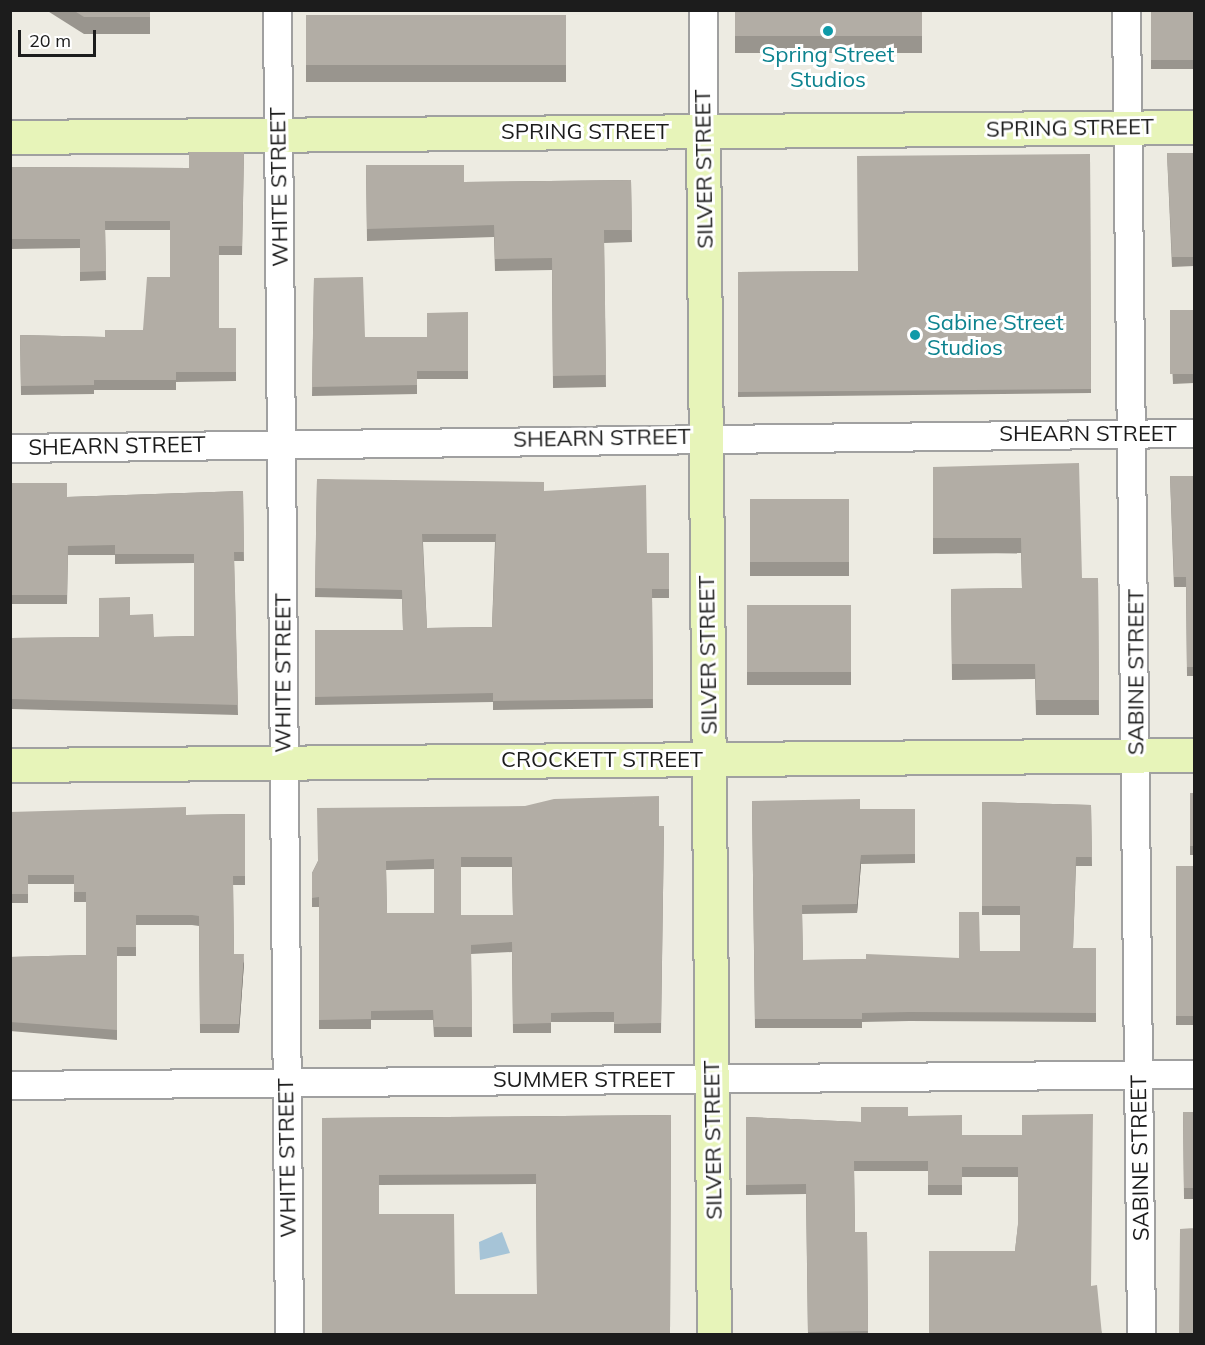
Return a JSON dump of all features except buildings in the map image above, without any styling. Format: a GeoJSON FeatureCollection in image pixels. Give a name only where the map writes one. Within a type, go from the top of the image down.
{"type":"FeatureCollection","features":[{"type":"Feature","properties":{"kind":"street","name":"WHITE STREET"},"geometry":{"type":"LineString","coordinates":[[277,10],[289,1335]]}},
{"type":"Feature","properties":{"kind":"street","name":"SILVER STREET"},"geometry":{"type":"LineString","coordinates":[[703,10],[714,1335]]}},
{"type":"Feature","properties":{"kind":"street","name":"SABINE STREET"},"geometry":{"type":"LineString","coordinates":[[1126,10],[1131,127],[1142,1335]]}},
{"type":"Feature","properties":{"kind":"street","name":"SPRING STREET"},"geometry":{"type":"LineString","coordinates":[[10,137],[1194,127]]}},
{"type":"Feature","properties":{"kind":"street","name":"SHEARN STREET"},"geometry":{"type":"LineString","coordinates":[[10,448],[706,437],[1194,433]]}},
{"type":"Feature","properties":{"kind":"street","name":"CROCKETT STREET"},"geometry":{"type":"LineString","coordinates":[[10,765],[1194,755]]}},
{"type":"Feature","properties":{"kind":"street","name":"SUMMER STREET"},"geometry":{"type":"LineString","coordinates":[[10,1085],[1194,1074]]}},
{"type":"Feature","properties":{"kind":"water"},"geometry":{"type":"Polygon","coordinates":[[[502,1232],[510,1253],[480,1260],[479,1242],[502,1232]]]}},
{"type":"Feature","properties":{"kind":"place","name":"Spring Street Studios"},"geometry":{"type":"Point","coordinates":[828,31]}},
{"type":"Feature","properties":{"kind":"place","name":"Sabine Street Studios"},"geometry":{"type":"Point","coordinates":[915,335]}}]}
